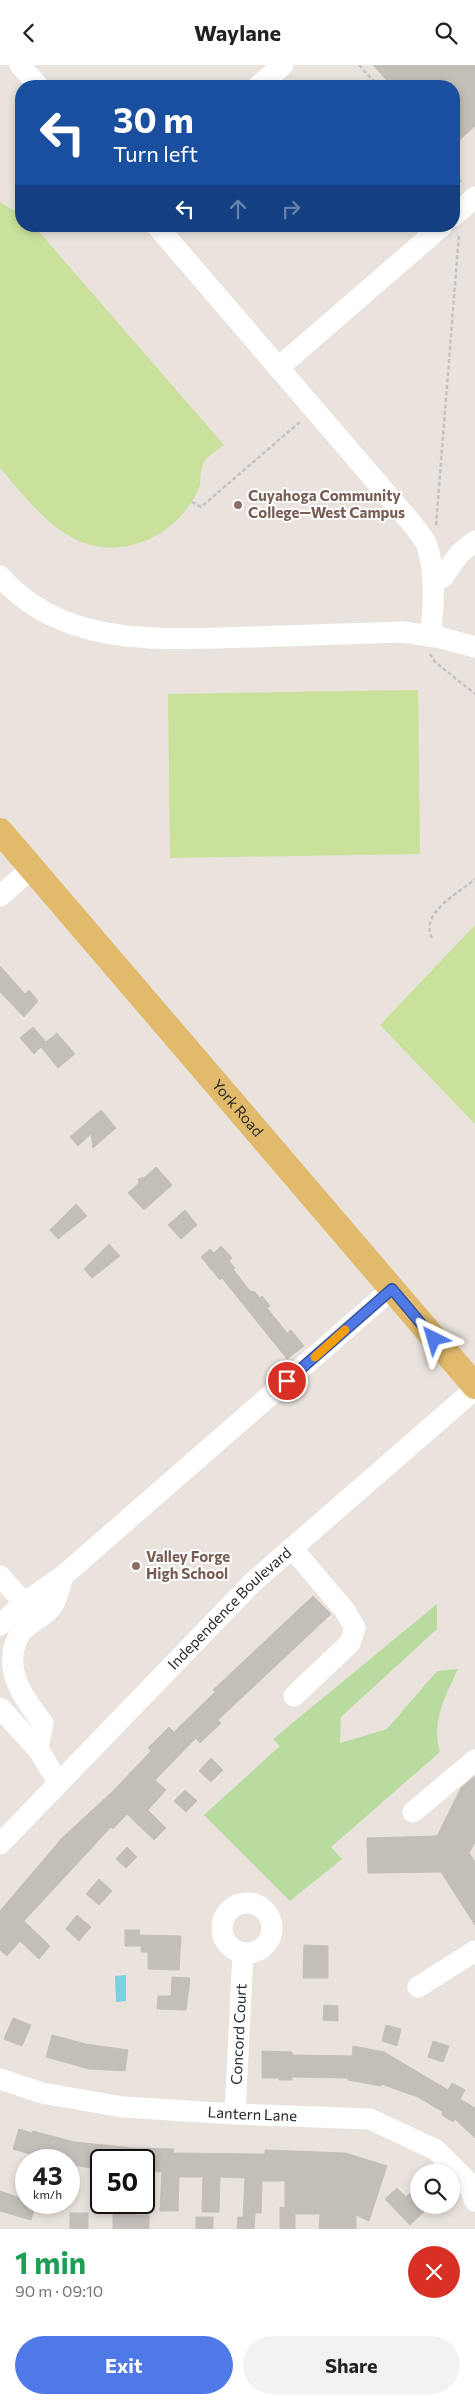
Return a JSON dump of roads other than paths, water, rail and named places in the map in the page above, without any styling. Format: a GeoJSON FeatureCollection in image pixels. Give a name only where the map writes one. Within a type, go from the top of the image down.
{"type":"FeatureCollection","features":[{"type":"Feature","properties":{"kind":"main road","name":"York Road"},"geometry":{"type":"LineString","coordinates":[[0,831],[475,1387]]}},
{"type":"Feature","properties":{"kind":"street"},"geometry":{"type":"LineString","coordinates":[[20,65],[33,80]]}},
{"type":"Feature","properties":{"kind":"street"},"geometry":{"type":"LineString","coordinates":[[265,80],[283,65]]}},
{"type":"Feature","properties":{"kind":"street"},"geometry":{"type":"LineString","coordinates":[[163,232],[410,521],[426,543],[433,583],[433,613],[430,636]]}},
{"type":"Feature","properties":{"kind":"street"},"geometry":{"type":"LineString","coordinates":[[278,368],[435,232]]}},
{"type":"Feature","properties":{"kind":"street"},"geometry":{"type":"LineString","coordinates":[[433,583],[443,577],[460,554],[475,541]]}},
{"type":"Feature","properties":{"kind":"street"},"geometry":{"type":"LineString","coordinates":[[0,576],[10,588],[57,619],[116,636],[162,639],[404,633],[430,636],[475,647]]}},
{"type":"Feature","properties":{"kind":"street"},"geometry":{"type":"LineString","coordinates":[[0,896],[32,869]]}},
{"type":"Feature","properties":{"kind":"street"},"geometry":{"type":"LineString","coordinates":[[0,1625],[24,1603],[63,1575],[392,1289]]}},
{"type":"Feature","properties":{"kind":"street","name":"Independence Boulevard"},"geometry":{"type":"LineString","coordinates":[[0,1844],[58,1782],[254,1582],[475,1387]]}},
{"type":"Feature","properties":{"kind":"street"},"geometry":{"type":"LineString","coordinates":[[292,1548],[346,1612],[355,1628],[350,1643],[294,1695]]}},
{"type":"Feature","properties":{"kind":"street"},"geometry":{"type":"LineString","coordinates":[[38,1749],[43,1723],[16,1689],[9,1667],[11,1651],[21,1633],[53,1605],[63,1575]]}},
{"type":"Feature","properties":{"kind":"street"},"geometry":{"type":"LineString","coordinates":[[0,1576],[24,1603]]}},
{"type":"Feature","properties":{"kind":"street"},"geometry":{"type":"LineString","coordinates":[[0,1708],[38,1749],[58,1782]]}},
{"type":"Feature","properties":{"kind":"street"},"geometry":{"type":"LineString","coordinates":[[412,1812],[475,1760]]}},
{"type":"Feature","properties":{"kind":"street"},"geometry":{"type":"LineString","coordinates":[[418,1987],[475,1951]]}},
{"type":"Feature","properties":{"kind":"street","name":"Concord Court"},"geometry":{"type":"LineString","coordinates":[[235,2115],[243,1953]]}},
{"type":"Feature","properties":{"kind":"street","name":"Lantern Lane"},"geometry":{"type":"LineString","coordinates":[[0,2079],[42,2093],[123,2107],[235,2115],[370,2119],[436,2151],[467,2181],[475,2201]]}},
{"type":"Feature","properties":{"kind":"water"},"geometry":{"type":"Polygon","coordinates":[[[126,1975],[126,2001],[116,2002],[115,1976],[126,1975]]]}},
{"type":"Feature","properties":{"kind":"place","name":"Cuyahoga Community College—West Campus"},"geometry":{"type":"Point","coordinates":[238,505]}},
{"type":"Feature","properties":{"kind":"place","name":"Valley Forge High School"},"geometry":{"type":"Point","coordinates":[136,1566]}}]}
